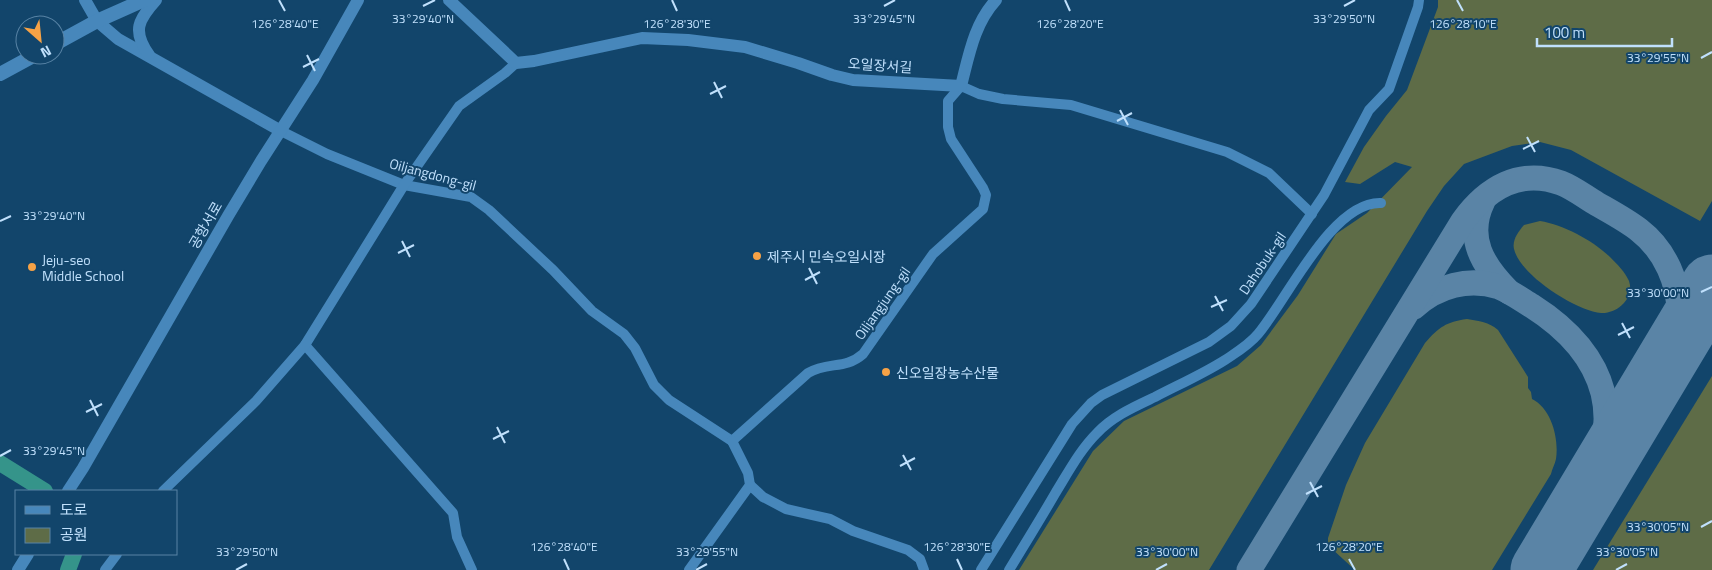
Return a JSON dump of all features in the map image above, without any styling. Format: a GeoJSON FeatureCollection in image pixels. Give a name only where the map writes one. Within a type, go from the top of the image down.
{"type":"FeatureCollection","features":[{"type":"Feature","properties":{"kind":"main road"},"geometry":{"type":"LineString","coordinates":[[65,38],[96,21],[144,0]]}},
{"type":"Feature","properties":{"kind":"main road"},"geometry":{"type":"LineString","coordinates":[[0,74],[17,65]]}},
{"type":"Feature","properties":{"kind":"street"},"geometry":{"type":"LineString","coordinates":[[85,0],[96,21]]}},
{"type":"Feature","properties":{"kind":"street"},"geometry":{"type":"LineString","coordinates":[[150,57],[142,43],[138,29],[142,17],[156,0]]}},
{"type":"Feature","properties":{"kind":"street","name":"공항서로"},"geometry":{"type":"LineString","coordinates":[[69,490],[228,216],[313,80],[358,0]]}},
{"type":"Feature","properties":{"kind":"street"},"geometry":{"type":"LineString","coordinates":[[164,490],[256,401],[305,345],[404,185],[459,106],[516,63],[449,0]]}},
{"type":"Feature","properties":{"kind":"street"},"geometry":{"type":"LineString","coordinates":[[961,86],[976,28],[989,7],[996,0]]}},
{"type":"Feature","properties":{"kind":"street","name":"Dahobuk-gil"},"geometry":{"type":"LineString","coordinates":[[981,570],[1072,424],[1091,403],[1102,395],[1209,342],[1231,326],[1250,304],[1324,195],[1369,110],[1389,89],[1419,0]]}},
{"type":"Feature","properties":{"kind":"street","name":"Oiljangdong-gil"},"geometry":{"type":"LineString","coordinates":[[96,21],[118,39],[281,131],[327,154],[404,185],[471,197],[489,210],[592,311],[624,334],[635,348],[654,385],[669,400],[732,441]]}},
{"type":"Feature","properties":{"kind":"street","name":"오일장서길"},"geometry":{"type":"LineString","coordinates":[[516,63],[534,61],[642,38],[688,40],[745,47],[853,80],[961,86],[979,94],[1003,100],[1071,105],[1227,152],[1269,173],[1312,214]]}},
{"type":"Feature","properties":{"kind":"street","name":"Oiljangjung-gil"},"geometry":{"type":"LineString","coordinates":[[732,441],[808,373],[828,365],[850,363],[863,354],[933,254],[983,209],[986,202],[983,188],[951,140],[948,127],[948,101],[961,86]]}},
{"type":"Feature","properties":{"kind":"street"},"geometry":{"type":"LineString","coordinates":[[1009,570],[1077,457],[1098,432],[1125,411],[1212,368],[1244,347],[1257,336],[1328,233],[1354,212],[1373,203],[1381,203]]}},
{"type":"Feature","properties":{"kind":"street"},"geometry":{"type":"LineString","coordinates":[[305,345],[453,513],[457,537],[472,570]]}},
{"type":"Feature","properties":{"kind":"street"},"geometry":{"type":"LineString","coordinates":[[732,441],[748,473],[750,485],[763,497],[786,509],[830,519],[853,531],[908,550],[920,559],[924,570]]}},
{"type":"Feature","properties":{"kind":"street"},"geometry":{"type":"LineString","coordinates":[[689,570],[750,485]]}},
{"type":"Feature","properties":{"kind":"street"},"geometry":{"type":"LineString","coordinates":[[18,570],[27,555]]}},
{"type":"Feature","properties":{"kind":"street"},"geometry":{"type":"LineString","coordinates":[[105,570],[116,555]]}},
{"type":"Feature","properties":{"kind":"green space"},"geometry":{"type":"Polygon","coordinates":[[[1438,0],[1712,0],[1712,201],[1700,221],[1571,150],[1540,142],[1512,146],[1464,164],[1444,186],[1427,211],[1209,570],[1019,570],[1093,451],[1124,421],[1237,366],[1261,345],[1298,295],[1336,234],[1367,213],[1412,167],[1395,162],[1360,184],[1345,182],[1364,147],[1407,90],[1438,7],[1438,0]]]}},
{"type":"Feature","properties":{"kind":"green space"},"geometry":{"type":"Polygon","coordinates":[[[1540,221],[1559,226],[1577,234],[1610,257],[1623,271],[1629,281],[1629,293],[1623,304],[1607,313],[1590,311],[1550,290],[1527,270],[1518,259],[1514,249],[1515,239],[1524,225],[1540,221]]]}},
{"type":"Feature","properties":{"kind":"green space"},"geometry":{"type":"Polygon","coordinates":[[[1467,319],[1480,321],[1495,327],[1528,377],[1528,388],[1532,399],[1545,410],[1553,425],[1557,451],[1551,474],[1492,570],[1355,570],[1328,544],[1328,538],[1346,485],[1365,443],[1425,343],[1443,326],[1467,319]]]}},
{"type":"Feature","properties":{"kind":"green space"},"geometry":{"type":"Polygon","coordinates":[[[1712,376],[1712,570],[1593,570],[1712,376]]]}},
{"type":"Feature","properties":{"kind":"waterway"},"geometry":{"type":"LineString","coordinates":[[0,463],[43,490]]}},
{"type":"Feature","properties":{"kind":"waterway"},"geometry":{"type":"LineString","coordinates":[[68,570],[74,555]]}},
{"type":"Feature","properties":{"kind":"taxiway"},"geometry":{"type":"LineString","coordinates":[[1249,570],[1463,221],[1483,199],[1506,184],[1532,178],[1561,183],[1624,219],[1648,238],[1669,268],[1677,292],[1679,316],[1676,335],[1670,353]]}},
{"type":"Feature","properties":{"kind":"taxiway"},"geometry":{"type":"LineString","coordinates":[[1483,201],[1478,214],[1476,239],[1491,272],[1509,292]]}},
{"type":"Feature","properties":{"kind":"taxiway"},"geometry":{"type":"LineString","coordinates":[[1414,307],[1433,294],[1454,285],[1465,283],[1488,284],[1503,289],[1544,314],[1576,343],[1585,354],[1598,379],[1603,393],[1606,420],[1600,459],[1585,496]]}},
{"type":"Feature","properties":{"kind":"runway"},"geometry":{"type":"LineString","coordinates":[[1541,570],[1712,285]]}},
{"type":"Feature","properties":{"kind":"place","name":"제주시 민속오일시장"},"geometry":{"type":"Point","coordinates":[757,256]}},
{"type":"Feature","properties":{"kind":"place","name":"Jeju-seo Middle School"},"geometry":{"type":"Point","coordinates":[32,267]}},
{"type":"Feature","properties":{"kind":"place","name":"신오일장농수산물"},"geometry":{"type":"Point","coordinates":[886,372]}}]}
